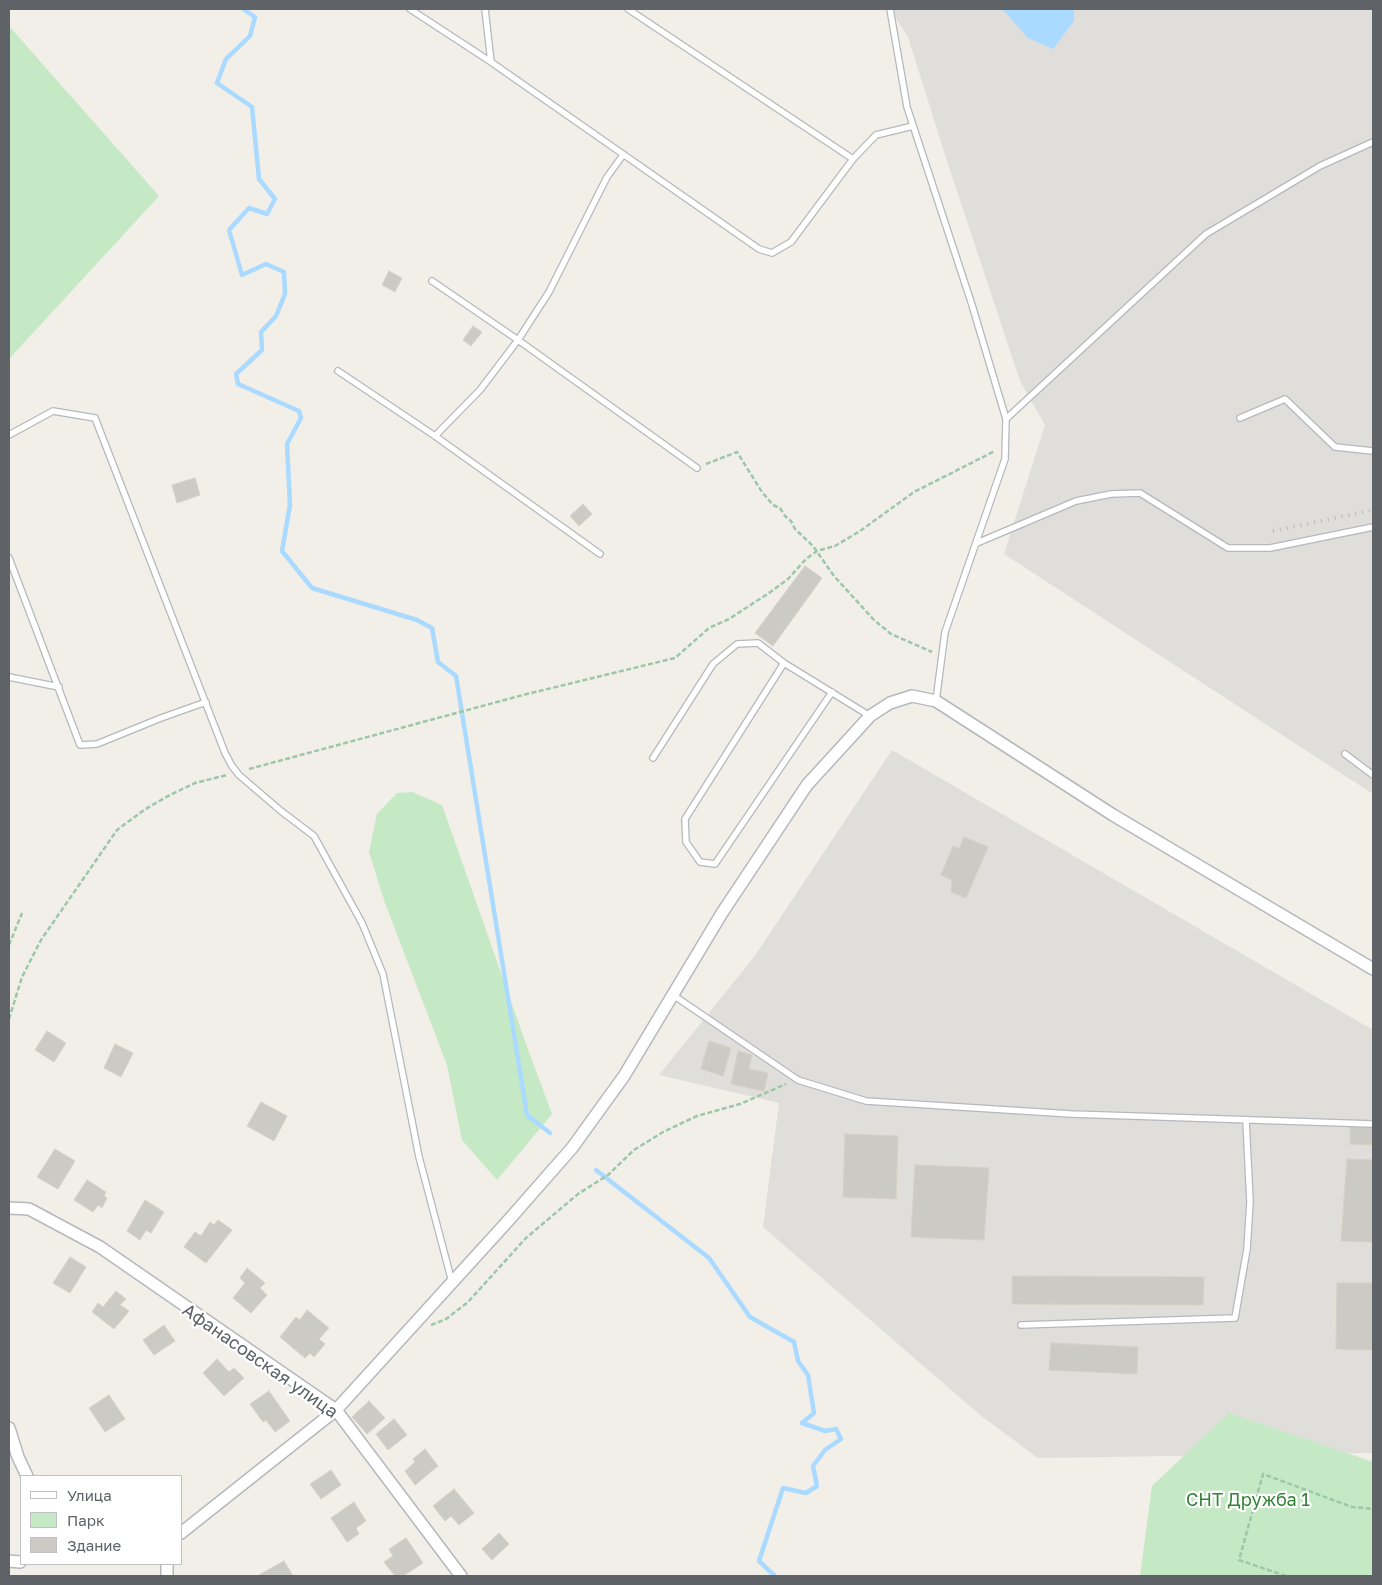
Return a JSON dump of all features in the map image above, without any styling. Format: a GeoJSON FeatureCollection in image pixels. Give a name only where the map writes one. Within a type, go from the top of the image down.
{"type":"FeatureCollection","features":[{"type":"Feature","properties":{"kind":"street"},"geometry":{"type":"LineString","coordinates":[[182,1532],[336,1410],[572,1148],[624,1076],[722,913],[808,785],[870,716],[890,703],[912,696],[936,701],[1112,815],[1373,969]]}},
{"type":"Feature","properties":{"kind":"street","name":"Афанасовская улица"},"geometry":{"type":"LineString","coordinates":[[9,1208],[29,1209],[100,1247],[336,1410],[461,1576]]}},
{"type":"Feature","properties":{"kind":"street"},"geometry":{"type":"LineString","coordinates":[[9,1428],[18,1457],[27,1475]]}},
{"type":"Feature","properties":{"kind":"lane"},"geometry":{"type":"LineString","coordinates":[[410,9],[491,62],[759,249],[772,253],[791,242],[853,159],[876,135],[913,126]]}},
{"type":"Feature","properties":{"kind":"lane"},"geometry":{"type":"LineString","coordinates":[[485,9],[491,62]]}},
{"type":"Feature","properties":{"kind":"lane"},"geometry":{"type":"LineString","coordinates":[[628,9],[853,159]]}},
{"type":"Feature","properties":{"kind":"lane"},"geometry":{"type":"LineString","coordinates":[[890,9],[907,107],[972,305],[1006,419],[1005,459],[945,632],[936,701]]}},
{"type":"Feature","properties":{"kind":"lane"},"geometry":{"type":"LineString","coordinates":[[1006,419],[1206,234],[1320,166],[1373,142]]}},
{"type":"Feature","properties":{"kind":"lane"},"geometry":{"type":"LineString","coordinates":[[435,436],[480,390],[518,340],[549,292],[607,177],[623,154]]}},
{"type":"Feature","properties":{"kind":"lane"},"geometry":{"type":"LineString","coordinates":[[432,281],[697,468]]}},
{"type":"Feature","properties":{"kind":"lane"},"geometry":{"type":"LineString","coordinates":[[338,371],[435,436],[600,554]]}},
{"type":"Feature","properties":{"kind":"lane"},"geometry":{"type":"LineString","coordinates":[[1240,418],[1285,399],[1336,447],[1373,451]]}},
{"type":"Feature","properties":{"kind":"lane"},"geometry":{"type":"LineString","coordinates":[[9,435],[53,411],[95,418],[225,753],[237,772],[281,811],[314,836],[362,924],[382,974],[420,1157],[452,1282]]}},
{"type":"Feature","properties":{"kind":"lane"},"geometry":{"type":"LineString","coordinates":[[977,543],[1076,501],[1110,494],[1140,493],[1228,548],[1270,548],[1373,527]]}},
{"type":"Feature","properties":{"kind":"lane"},"geometry":{"type":"LineString","coordinates":[[9,558],[80,745],[97,744],[206,702]]}},
{"type":"Feature","properties":{"kind":"lane"},"geometry":{"type":"LineString","coordinates":[[653,758],[714,664],[737,644],[758,643],[784,663],[870,716]]}},
{"type":"Feature","properties":{"kind":"lane"},"geometry":{"type":"LineString","coordinates":[[784,663],[685,819],[686,842],[700,862],[715,864],[832,692]]}},
{"type":"Feature","properties":{"kind":"lane"},"geometry":{"type":"LineString","coordinates":[[9,677],[58,687]]}},
{"type":"Feature","properties":{"kind":"lane"},"geometry":{"type":"LineString","coordinates":[[1346,754],[1373,775]]}},
{"type":"Feature","properties":{"kind":"lane"},"geometry":{"type":"LineString","coordinates":[[673,995],[798,1080],[866,1101],[1070,1114],[1373,1124]]}},
{"type":"Feature","properties":{"kind":"lane"},"geometry":{"type":"LineString","coordinates":[[1021,1325],[1235,1318],[1247,1250],[1250,1202],[1246,1120]]}},
{"type":"Feature","properties":{"kind":"path"},"geometry":{"type":"LineString","coordinates":[[9,1019],[22,977],[41,940],[117,830],[144,810],[195,783],[523,695],[675,658],[710,628],[729,619],[788,579],[806,559],[817,552],[835,546],[860,531],[914,492],[1005,446]]}},
{"type":"Feature","properties":{"kind":"path"},"geometry":{"type":"LineString","coordinates":[[697,468],[737,452],[762,492],[774,505],[780,508],[795,529],[817,552],[834,576],[874,620],[891,634],[942,656]]}},
{"type":"Feature","properties":{"kind":"path"},"geometry":{"type":"LineString","coordinates":[[9,946],[22,913]]}},
{"type":"Feature","properties":{"kind":"path"},"geometry":{"type":"LineString","coordinates":[[415,1323],[424,1327],[436,1324],[468,1302],[526,1238],[578,1194],[608,1175],[634,1150],[663,1132],[697,1116],[740,1104],[798,1080]]}},
{"type":"Feature","properties":{"kind":"path"},"geometry":{"type":"LineString","coordinates":[[1286,1576],[1239,1560],[1263,1474],[1352,1507],[1373,1509]]}},
{"type":"Feature","properties":{"kind":"shaded area"},"geometry":{"type":"Polygon","coordinates":[[[890,9],[1373,9],[1373,794],[1004,554],[1045,425],[1020,381],[908,37],[890,9]]]}},
{"type":"Feature","properties":{"kind":"shaded area"},"geometry":{"type":"Polygon","coordinates":[[[892,750],[1373,1030],[1373,1453],[1038,1458],[980,1415],[763,1227],[779,1103],[659,1075],[754,957],[892,750]]]}},
{"type":"Feature","properties":{"kind":"green space"},"geometry":{"type":"Polygon","coordinates":[[[9,26],[159,196],[9,359],[9,26]]]}},
{"type":"Feature","properties":{"kind":"green space"},"geometry":{"type":"Polygon","coordinates":[[[412,792],[442,805],[552,1114],[497,1180],[462,1140],[447,1065],[385,903],[369,852],[377,814],[397,793],[412,792]]]}},
{"type":"Feature","properties":{"kind":"green space","name":"СНТ Дружба 1"},"geometry":{"type":"Polygon","coordinates":[[[1229,1413],[1373,1462],[1373,1576],[1140,1576],[1152,1486],[1229,1413]]]}},
{"type":"Feature","properties":{"kind":"water"},"geometry":{"type":"Polygon","coordinates":[[[1002,9],[1074,9],[1074,21],[1053,49],[1028,38],[1002,9]]]}},
{"type":"Feature","properties":{"kind":"building"},"geometry":{"type":"Polygon","coordinates":[[[389,271],[402,278],[395,292],[382,285],[389,271]]]}},
{"type":"Feature","properties":{"kind":"building"},"geometry":{"type":"Polygon","coordinates":[[[473,326],[482,332],[471,346],[463,340],[473,326]]]}},
{"type":"Feature","properties":{"kind":"building"},"geometry":{"type":"Polygon","coordinates":[[[195,478],[200,495],[177,503],[172,485],[195,478]]]}},
{"type":"Feature","properties":{"kind":"building"},"geometry":{"type":"Polygon","coordinates":[[[583,504],[592,514],[579,526],[570,516],[583,504]]]}},
{"type":"Feature","properties":{"kind":"building"},"geometry":{"type":"Polygon","coordinates":[[[805,566],[822,578],[773,646],[755,633],[805,566]]]}},
{"type":"Feature","properties":{"kind":"building"},"geometry":{"type":"Polygon","coordinates":[[[964,837],[988,847],[966,898],[951,892],[952,880],[941,875],[953,846],[959,849],[964,837]]]}},
{"type":"Feature","properties":{"kind":"building"},"geometry":{"type":"Polygon","coordinates":[[[47,1031],[66,1043],[54,1062],[35,1050],[47,1031]]]}},
{"type":"Feature","properties":{"kind":"building"},"geometry":{"type":"Polygon","coordinates":[[[709,1041],[731,1048],[723,1076],[701,1069],[709,1041]]]}},
{"type":"Feature","properties":{"kind":"building"},"geometry":{"type":"Polygon","coordinates":[[[115,1044],[133,1053],[121,1077],[104,1068],[115,1044]]]}},
{"type":"Feature","properties":{"kind":"building"},"geometry":{"type":"Polygon","coordinates":[[[738,1051],[752,1055],[749,1069],[768,1073],[764,1091],[731,1084],[738,1051]]]}},
{"type":"Feature","properties":{"kind":"building"},"geometry":{"type":"Polygon","coordinates":[[[261,1102],[287,1116],[274,1141],[247,1126],[261,1102]]]}},
{"type":"Feature","properties":{"kind":"building"},"geometry":{"type":"Polygon","coordinates":[[[1350,1127],[1373,1128],[1373,1145],[1350,1144],[1350,1127]]]}},
{"type":"Feature","properties":{"kind":"building"},"geometry":{"type":"Polygon","coordinates":[[[845,1134],[898,1136],[896,1199],[843,1197],[845,1134]]]}},
{"type":"Feature","properties":{"kind":"building"},"geometry":{"type":"Polygon","coordinates":[[[55,1149],[75,1161],[58,1189],[37,1177],[55,1149]]]}},
{"type":"Feature","properties":{"kind":"building"},"geometry":{"type":"Polygon","coordinates":[[[1347,1159],[1373,1160],[1373,1242],[1341,1241],[1347,1159]]]}},
{"type":"Feature","properties":{"kind":"building"},"geometry":{"type":"Polygon","coordinates":[[[915,1165],[989,1168],[984,1240],[911,1237],[915,1165]]]}},
{"type":"Feature","properties":{"kind":"building"},"geometry":{"type":"Polygon","coordinates":[[[87,1180],[106,1192],[104,1196],[107,1198],[102,1208],[98,1205],[93,1212],[74,1200],[87,1180]]]}},
{"type":"Feature","properties":{"kind":"building"},"geometry":{"type":"Polygon","coordinates":[[[145,1200],[164,1212],[151,1233],[146,1230],[140,1240],[127,1231],[145,1200]]]}},
{"type":"Feature","properties":{"kind":"building"},"geometry":{"type":"Polygon","coordinates":[[[218,1220],[232,1230],[206,1263],[184,1247],[195,1232],[201,1236],[210,1222],[214,1225],[218,1220]]]}},
{"type":"Feature","properties":{"kind":"building"},"geometry":{"type":"Polygon","coordinates":[[[70,1257],[86,1267],[70,1293],[53,1283],[70,1257]]]}},
{"type":"Feature","properties":{"kind":"building"},"geometry":{"type":"Polygon","coordinates":[[[247,1268],[265,1283],[260,1288],[267,1295],[251,1313],[233,1298],[245,1283],[240,1278],[247,1268]]]}},
{"type":"Feature","properties":{"kind":"building"},"geometry":{"type":"Polygon","coordinates":[[[1012,1276],[1204,1277],[1203,1305],[1012,1304],[1012,1276]]]}},
{"type":"Feature","properties":{"kind":"building"},"geometry":{"type":"Polygon","coordinates":[[[1337,1283],[1373,1283],[1373,1350],[1336,1349],[1337,1283]]]}},
{"type":"Feature","properties":{"kind":"building"},"geometry":{"type":"Polygon","coordinates":[[[116,1291],[126,1299],[120,1305],[129,1311],[114,1329],[92,1312],[98,1303],[103,1307],[116,1291]]]}},
{"type":"Feature","properties":{"kind":"building"},"geometry":{"type":"Polygon","coordinates":[[[307,1310],[329,1328],[319,1339],[325,1344],[314,1357],[310,1353],[305,1358],[280,1337],[296,1317],[300,1320],[307,1310]]]}},
{"type":"Feature","properties":{"kind":"building"},"geometry":{"type":"Polygon","coordinates":[[[164,1325],[175,1341],[154,1355],[143,1340],[164,1325]]]}},
{"type":"Feature","properties":{"kind":"building"},"geometry":{"type":"Polygon","coordinates":[[[1051,1343],[1138,1347],[1137,1374],[1049,1370],[1051,1343]]]}},
{"type":"Feature","properties":{"kind":"building"},"geometry":{"type":"Polygon","coordinates":[[[217,1359],[229,1372],[234,1368],[244,1378],[224,1396],[203,1373],[217,1359]]]}},
{"type":"Feature","properties":{"kind":"building"},"geometry":{"type":"Polygon","coordinates":[[[269,1391],[290,1421],[275,1432],[266,1420],[263,1422],[250,1404],[269,1391]]]}},
{"type":"Feature","properties":{"kind":"building"},"geometry":{"type":"Polygon","coordinates":[[[109,1395],[125,1419],[105,1432],[89,1408],[109,1395]]]}},
{"type":"Feature","properties":{"kind":"building"},"geometry":{"type":"Polygon","coordinates":[[[369,1401],[385,1418],[367,1434],[352,1417],[369,1401]]]}},
{"type":"Feature","properties":{"kind":"building"},"geometry":{"type":"Polygon","coordinates":[[[394,1419],[407,1435],[388,1450],[376,1434],[394,1419]]]}},
{"type":"Feature","properties":{"kind":"building"},"geometry":{"type":"Polygon","coordinates":[[[425,1449],[438,1466],[415,1485],[405,1471],[415,1462],[413,1459],[425,1449]]]}},
{"type":"Feature","properties":{"kind":"building"},"geometry":{"type":"Polygon","coordinates":[[[331,1470],[341,1485],[321,1499],[310,1484],[331,1470]]]}},
{"type":"Feature","properties":{"kind":"building"},"geometry":{"type":"Polygon","coordinates":[[[454,1489],[474,1513],[459,1525],[451,1516],[445,1521],[433,1506],[454,1489]]]}},
{"type":"Feature","properties":{"kind":"building"},"geometry":{"type":"Polygon","coordinates":[[[354,1502],[366,1521],[356,1528],[359,1534],[347,1542],[331,1518],[354,1502]]]}},
{"type":"Feature","properties":{"kind":"building"},"geometry":{"type":"Polygon","coordinates":[[[499,1533],[509,1544],[492,1560],[482,1549],[499,1533]]]}},
{"type":"Feature","properties":{"kind":"building"},"geometry":{"type":"Polygon","coordinates":[[[406,1538],[423,1563],[403,1576],[395,1576],[384,1562],[393,1556],[389,1549],[406,1538]]]}},
{"type":"Feature","properties":{"kind":"building"},"geometry":{"type":"Polygon","coordinates":[[[284,1561],[293,1576],[257,1576],[284,1561]]]}},
{"type":"Feature","properties":{"kind":"waterway"},"geometry":{"type":"LineString","coordinates":[[243,9],[255,17],[250,36],[226,59],[217,83],[252,107],[259,179],[275,199],[267,214],[249,208],[229,230],[242,275],[266,264],[284,272],[285,294],[276,316],[261,332],[262,350],[236,374],[238,384],[299,411],[301,418],[287,444],[290,505],[282,551],[312,588],[417,620],[432,628],[438,662],[456,676],[527,1115],[550,1133]]}},
{"type":"Feature","properties":{"kind":"waterway"},"geometry":{"type":"LineString","coordinates":[[596,1170],[709,1258],[750,1317],[794,1342],[798,1361],[808,1375],[814,1413],[802,1423],[825,1431],[836,1429],[841,1439],[825,1450],[813,1466],[817,1486],[806,1493],[783,1488],[759,1561],[775,1576]]}},
{"type":"Feature","properties":{"kind":"railway"},"geometry":{"type":"LineString","coordinates":[[1273,531],[1373,510]]}}]}
